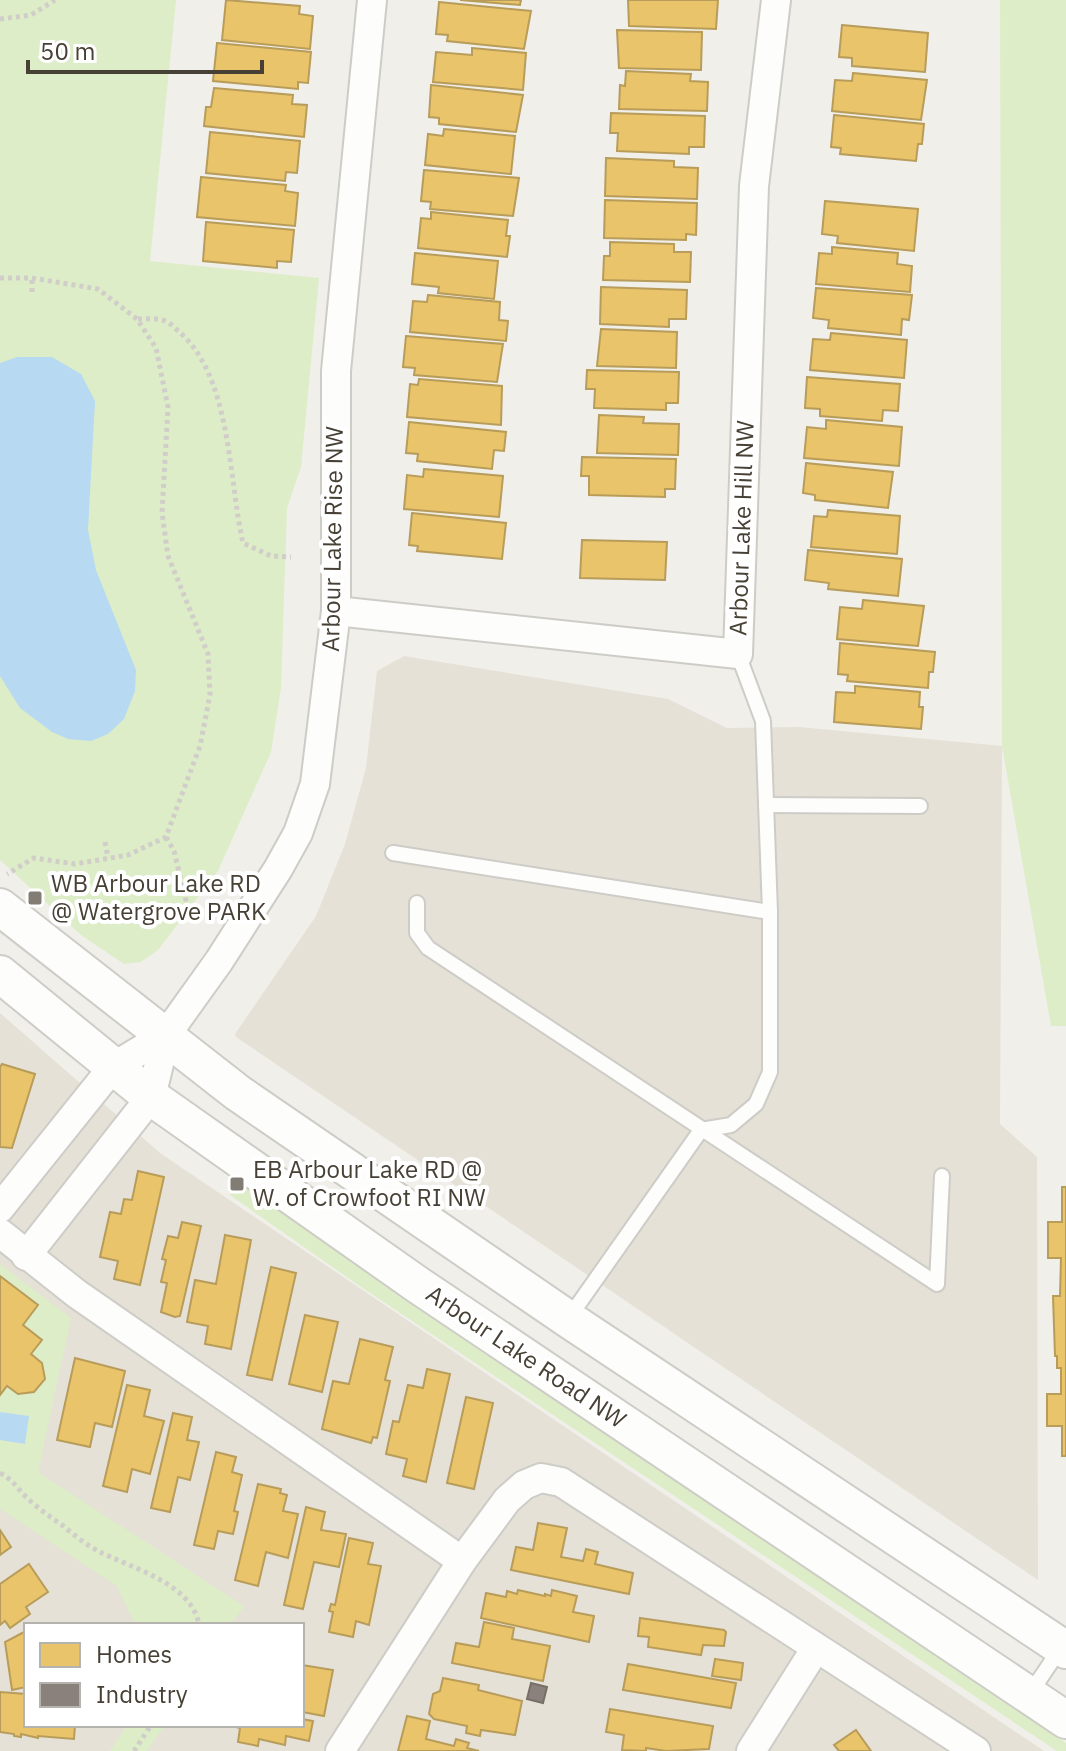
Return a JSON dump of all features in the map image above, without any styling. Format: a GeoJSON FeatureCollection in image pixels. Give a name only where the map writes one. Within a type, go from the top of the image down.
{"type":"FeatureCollection","features":[{"type":"Feature","properties":{"kind":"street","name":"Arbour Lake Rise NW"},"geometry":{"type":"LineString","coordinates":[[166,1035],[278,869],[298,833],[315,784],[336,611],[336,371],[372,0]]}},
{"type":"Feature","properties":{"kind":"street","name":"Arbour Lake Hill NW"},"geometry":{"type":"LineString","coordinates":[[336,611],[738,654],[754,186],[776,0]]}},
{"type":"Feature","properties":{"kind":"street"},"geometry":{"type":"LineString","coordinates":[[0,907],[238,1093],[568,1319],[1064,1645]]}},
{"type":"Feature","properties":{"kind":"street","name":"Arbour Lake Road NW"},"geometry":{"type":"LineString","coordinates":[[0,974],[151,1097],[418,1285],[1066,1720]]}},
{"type":"Feature","properties":{"kind":"street"},"geometry":{"type":"LineString","coordinates":[[0,1208],[113,1067],[166,1035]]}},
{"type":"Feature","properties":{"kind":"street"},"geometry":{"type":"LineString","coordinates":[[26,1256],[151,1097],[166,1035]]}},
{"type":"Feature","properties":{"kind":"street"},"geometry":{"type":"LineString","coordinates":[[0,1233],[26,1256],[462,1561]]}},
{"type":"Feature","properties":{"kind":"street"},"geometry":{"type":"LineString","coordinates":[[340,1751],[462,1561],[507,1500],[524,1485],[541,1478],[561,1482],[976,1751]]}},
{"type":"Feature","properties":{"kind":"street"},"geometry":{"type":"LineString","coordinates":[[751,1751],[816,1648]]}},
{"type":"Feature","properties":{"kind":"lane"},"geometry":{"type":"LineString","coordinates":[[568,1319],[701,1130],[731,1125],[740,1118],[756,1104],[770,1072],[770,912],[763,721],[738,654]]}},
{"type":"Feature","properties":{"kind":"lane"},"geometry":{"type":"LineString","coordinates":[[766,805],[920,806]]}},
{"type":"Feature","properties":{"kind":"lane"},"geometry":{"type":"LineString","coordinates":[[393,853],[770,912]]}},
{"type":"Feature","properties":{"kind":"lane"},"geometry":{"type":"LineString","coordinates":[[417,903],[417,933],[428,948],[937,1284],[942,1176]]}},
{"type":"Feature","properties":{"kind":"lane"},"geometry":{"type":"LineString","coordinates":[[1029,1695],[1064,1645]]}},
{"type":"Feature","properties":{"kind":"path"},"geometry":{"type":"LineString","coordinates":[[0,19],[31,15],[55,0]]}},
{"type":"Feature","properties":{"kind":"path"},"geometry":{"type":"LineString","coordinates":[[0,278],[32,278],[98,289],[137,319],[156,348],[168,407],[162,513],[168,556],[208,654],[210,695],[200,746],[166,837],[128,855],[75,864],[34,858],[0,879]]}},
{"type":"Feature","properties":{"kind":"path"},"geometry":{"type":"LineString","coordinates":[[32,278],[32,292]]}},
{"type":"Feature","properties":{"kind":"path"},"geometry":{"type":"LineString","coordinates":[[137,319],[165,320],[192,342],[224,417],[243,543],[271,556],[291,557]]}},
{"type":"Feature","properties":{"kind":"path"},"geometry":{"type":"LineString","coordinates":[[166,837],[174,851],[190,917]]}},
{"type":"Feature","properties":{"kind":"path"},"geometry":{"type":"LineString","coordinates":[[105,842],[108,858]]}},
{"type":"Feature","properties":{"kind":"path"},"geometry":{"type":"LineString","coordinates":[[0,1473],[10,1478],[27,1498],[54,1520],[93,1548],[167,1583],[186,1598],[199,1623]]}},
{"type":"Feature","properties":{"kind":"path"},"geometry":{"type":"LineString","coordinates":[[134,1751],[150,1727]]}},
{"type":"Feature","properties":{"kind":"shaded area"},"geometry":{"type":"Polygon","coordinates":[[[404,656],[668,699],[727,728],[799,727],[1002,746],[1000,1124],[1037,1157],[1038,1580],[236,1037],[235,1034],[316,916],[345,844],[366,768],[377,671],[404,656]]]}},
{"type":"Feature","properties":{"kind":"shaded area"},"geometry":{"type":"Polygon","coordinates":[[[0,1013],[160,1153],[1044,1751],[0,1751],[0,1013]]]}},
{"type":"Feature","properties":{"kind":"green space"},"geometry":{"type":"Polygon","coordinates":[[[0,0],[176,0],[150,261],[319,278],[301,467],[287,508],[281,688],[271,752],[218,871],[158,950],[141,962],[124,964],[81,935],[0,860],[0,0]]]}},
{"type":"Feature","properties":{"kind":"green space"},"geometry":{"type":"Polygon","coordinates":[[[1000,0],[1066,0],[1066,1026],[1051,1026],[1002,746],[1000,0]]]}},
{"type":"Feature","properties":{"kind":"green space"},"geometry":{"type":"Polygon","coordinates":[[[239,1183],[466,1340],[1066,1743],[1066,1751],[1057,1751],[358,1285],[230,1195],[239,1183]]]}},
{"type":"Feature","properties":{"kind":"green space"},"geometry":{"type":"Polygon","coordinates":[[[0,1264],[71,1318],[38,1472],[244,1606],[232,1623],[134,1623],[117,1586],[0,1509],[0,1264]]]}},
{"type":"Feature","properties":{"kind":"green space"},"geometry":{"type":"Polygon","coordinates":[[[126,1727],[164,1727],[147,1751],[110,1751],[126,1727]]]}},
{"type":"Feature","properties":{"kind":"water"},"geometry":{"type":"Polygon","coordinates":[[[17,357],[52,357],[81,374],[95,401],[88,530],[96,570],[136,670],[135,691],[124,719],[108,734],[91,741],[68,739],[52,732],[20,708],[0,676],[0,363],[17,357]]]}},
{"type":"Feature","properties":{"kind":"water"},"geometry":{"type":"Polygon","coordinates":[[[0,1412],[29,1416],[25,1444],[0,1440],[0,1412]]]}},
{"type":"Feature","properties":{"kind":"building: Homes"},"geometry":{"type":"Polygon","coordinates":[[[226,0],[300,6],[299,14],[313,16],[310,49],[222,40],[226,0]]]}},
{"type":"Feature","properties":{"kind":"building: Homes"},"geometry":{"type":"Polygon","coordinates":[[[460,0],[521,0],[520,5],[460,0]]]}},
{"type":"Feature","properties":{"kind":"building: Homes"},"geometry":{"type":"Polygon","coordinates":[[[628,0],[718,0],[716,29],[629,26],[628,0]]]}},
{"type":"Feature","properties":{"kind":"building: Homes"},"geometry":{"type":"Polygon","coordinates":[[[439,2],[531,11],[524,49],[447,41],[448,35],[436,34],[439,2]]]}},
{"type":"Feature","properties":{"kind":"building: Homes"},"geometry":{"type":"Polygon","coordinates":[[[842,25],[928,33],[925,72],[852,66],[852,58],[839,57],[842,25]]]}},
{"type":"Feature","properties":{"kind":"building: Homes"},"geometry":{"type":"Polygon","coordinates":[[[617,30],[702,32],[701,70],[619,68],[617,30]]]}},
{"type":"Feature","properties":{"kind":"building: Homes"},"geometry":{"type":"Polygon","coordinates":[[[217,43],[311,52],[308,83],[298,82],[298,89],[213,81],[217,43]]]}},
{"type":"Feature","properties":{"kind":"building: Homes"},"geometry":{"type":"Polygon","coordinates":[[[472,48],[526,53],[523,90],[433,82],[436,52],[472,55],[472,48]]]}},
{"type":"Feature","properties":{"kind":"building: Homes"},"geometry":{"type":"Polygon","coordinates":[[[626,71],[691,74],[690,81],[708,82],[707,111],[619,109],[620,85],[625,86],[626,71]]]}},
{"type":"Feature","properties":{"kind":"building: Homes"},"geometry":{"type":"Polygon","coordinates":[[[853,73],[927,80],[921,120],[832,111],[835,80],[852,81],[853,73]]]}},
{"type":"Feature","properties":{"kind":"building: Homes"},"geometry":{"type":"Polygon","coordinates":[[[431,85],[523,95],[516,132],[439,124],[439,118],[429,117],[431,85]]]}},
{"type":"Feature","properties":{"kind":"building: Homes"},"geometry":{"type":"Polygon","coordinates":[[[214,88],[293,95],[292,104],[307,105],[304,137],[204,126],[206,107],[211,107],[214,88]]]}},
{"type":"Feature","properties":{"kind":"building: Homes"},"geometry":{"type":"Polygon","coordinates":[[[611,113],[705,116],[704,147],[689,147],[689,154],[617,151],[618,133],[610,133],[611,113]]]}},
{"type":"Feature","properties":{"kind":"building: Homes"},"geometry":{"type":"Polygon","coordinates":[[[834,115],[924,124],[916,161],[840,154],[841,148],[831,147],[834,115]]]}},
{"type":"Feature","properties":{"kind":"building: Homes"},"geometry":{"type":"Polygon","coordinates":[[[444,129],[515,136],[511,174],[425,165],[428,134],[443,136],[444,129]]]}},
{"type":"Feature","properties":{"kind":"building: Homes"},"geometry":{"type":"Polygon","coordinates":[[[210,132],[300,141],[297,173],[286,172],[285,181],[206,173],[210,132]]]}},
{"type":"Feature","properties":{"kind":"building: Homes"},"geometry":{"type":"Polygon","coordinates":[[[606,158],[674,161],[674,167],[698,168],[697,199],[605,196],[606,158]]]}},
{"type":"Feature","properties":{"kind":"building: Homes"},"geometry":{"type":"Polygon","coordinates":[[[424,170],[519,178],[513,216],[430,209],[431,202],[421,201],[424,170]]]}},
{"type":"Feature","properties":{"kind":"building: Homes"},"geometry":{"type":"Polygon","coordinates":[[[201,177],[286,185],[285,191],[298,193],[295,226],[197,217],[201,177]]]}},
{"type":"Feature","properties":{"kind":"building: Homes"},"geometry":{"type":"Polygon","coordinates":[[[605,200],[697,203],[696,235],[686,234],[686,240],[604,238],[605,200]]]}},
{"type":"Feature","properties":{"kind":"building: Homes"},"geometry":{"type":"Polygon","coordinates":[[[825,201],[918,209],[914,251],[837,243],[838,236],[822,234],[825,201]]]}},
{"type":"Feature","properties":{"kind":"building: Homes"},"geometry":{"type":"Polygon","coordinates":[[[431,212],[508,220],[506,236],[510,236],[507,257],[418,248],[421,218],[431,219],[431,212]]]}},
{"type":"Feature","properties":{"kind":"building: Homes"},"geometry":{"type":"Polygon","coordinates":[[[206,222],[294,230],[291,262],[277,261],[277,268],[203,261],[206,222]]]}},
{"type":"Feature","properties":{"kind":"building: Homes"},"geometry":{"type":"Polygon","coordinates":[[[610,242],[674,244],[674,252],[691,252],[690,282],[603,280],[604,256],[610,256],[610,242]]]}},
{"type":"Feature","properties":{"kind":"building: Homes"},"geometry":{"type":"Polygon","coordinates":[[[832,247],[898,253],[897,264],[912,266],[910,292],[816,284],[819,253],[832,254],[832,247]]]}},
{"type":"Feature","properties":{"kind":"building: Homes"},"geometry":{"type":"Polygon","coordinates":[[[415,253],[498,261],[494,299],[438,293],[439,287],[412,284],[415,253]]]}},
{"type":"Feature","properties":{"kind":"building: Homes"},"geometry":{"type":"Polygon","coordinates":[[[601,287],[687,290],[686,319],[669,319],[669,327],[600,324],[601,287]]]}},
{"type":"Feature","properties":{"kind":"building: Homes"},"geometry":{"type":"Polygon","coordinates":[[[816,288],[912,295],[909,320],[902,319],[901,335],[828,328],[829,320],[813,318],[816,288]]]}},
{"type":"Feature","properties":{"kind":"building: Homes"},"geometry":{"type":"Polygon","coordinates":[[[428,295],[500,302],[499,320],[508,321],[506,341],[410,332],[413,301],[427,302],[428,295]]]}},
{"type":"Feature","properties":{"kind":"building: Homes"},"geometry":{"type":"Polygon","coordinates":[[[601,329],[677,332],[676,368],[597,366],[601,329]]]}},
{"type":"Feature","properties":{"kind":"building: Homes"},"geometry":{"type":"Polygon","coordinates":[[[831,333],[907,340],[904,378],[810,370],[813,339],[830,340],[831,333]]]}},
{"type":"Feature","properties":{"kind":"building: Homes"},"geometry":{"type":"Polygon","coordinates":[[[406,336],[503,344],[497,382],[414,375],[415,368],[403,367],[406,336]]]}},
{"type":"Feature","properties":{"kind":"building: Homes"},"geometry":{"type":"Polygon","coordinates":[[[587,370],[679,372],[678,403],[666,403],[666,410],[594,408],[595,389],[586,389],[587,370]]]}},
{"type":"Feature","properties":{"kind":"building: Homes"},"geometry":{"type":"Polygon","coordinates":[[[807,377],[900,384],[898,411],[883,410],[882,421],[820,416],[820,409],[805,408],[807,377]]]}},
{"type":"Feature","properties":{"kind":"building: Homes"},"geometry":{"type":"Polygon","coordinates":[[[419,379],[502,386],[501,425],[407,417],[410,384],[418,385],[419,379]]]}},
{"type":"Feature","properties":{"kind":"building: Homes"},"geometry":{"type":"Polygon","coordinates":[[[599,415],[644,417],[643,423],[679,424],[678,455],[597,453],[599,415]]]}},
{"type":"Feature","properties":{"kind":"building: Homes"},"geometry":{"type":"Polygon","coordinates":[[[826,420],[902,427],[899,466],[804,458],[807,427],[826,429],[826,420]]]}},
{"type":"Feature","properties":{"kind":"building: Homes"},"geometry":{"type":"Polygon","coordinates":[[[409,422],[506,432],[504,451],[494,450],[492,469],[417,461],[418,454],[406,453],[409,422]]]}},
{"type":"Feature","properties":{"kind":"building: Homes"},"geometry":{"type":"Polygon","coordinates":[[[582,457],[676,459],[675,489],[665,489],[665,497],[589,495],[589,476],[581,476],[582,457]]]}},
{"type":"Feature","properties":{"kind":"building: Homes"},"geometry":{"type":"Polygon","coordinates":[[[806,463],[893,472],[888,508],[815,500],[815,495],[803,493],[806,463]]]}},
{"type":"Feature","properties":{"kind":"building: Homes"},"geometry":{"type":"Polygon","coordinates":[[[424,469],[503,476],[499,517],[404,509],[407,475],[423,477],[424,469]]]}},
{"type":"Feature","properties":{"kind":"building: Homes"},"geometry":{"type":"Polygon","coordinates":[[[828,510],[900,516],[897,554],[811,547],[814,516],[827,517],[828,510]]]}},
{"type":"Feature","properties":{"kind":"building: Homes"},"geometry":{"type":"Polygon","coordinates":[[[412,513],[506,523],[502,559],[417,551],[418,546],[409,545],[412,513]]]}},
{"type":"Feature","properties":{"kind":"building: Homes"},"geometry":{"type":"Polygon","coordinates":[[[582,540],[667,542],[665,580],[580,578],[582,540]]]}},
{"type":"Feature","properties":{"kind":"building: Homes"},"geometry":{"type":"Polygon","coordinates":[[[808,550],[902,559],[898,596],[828,589],[829,583],[805,580],[808,550]]]}},
{"type":"Feature","properties":{"kind":"building: Homes"},"geometry":{"type":"Polygon","coordinates":[[[863,600],[924,606],[918,646],[837,639],[840,607],[862,609],[863,600]]]}},
{"type":"Feature","properties":{"kind":"building: Homes"},"geometry":{"type":"Polygon","coordinates":[[[840,643],[935,652],[928,688],[847,681],[848,675],[838,674],[840,643]]]}},
{"type":"Feature","properties":{"kind":"building: Homes"},"geometry":{"type":"Polygon","coordinates":[[[855,686],[920,692],[919,707],[923,707],[921,729],[834,722],[836,692],[855,693],[855,686]]]}},
{"type":"Feature","properties":{"kind":"building: Homes"},"geometry":{"type":"Polygon","coordinates":[[[2,1064],[35,1074],[12,1148],[0,1147],[2,1064]]]}},
{"type":"Feature","properties":{"kind":"building: Homes"},"geometry":{"type":"Polygon","coordinates":[[[138,1171],[164,1177],[140,1285],[114,1279],[118,1261],[100,1257],[110,1212],[121,1214],[124,1199],[132,1200],[138,1171]]]}},
{"type":"Feature","properties":{"kind":"building: Homes"},"geometry":{"type":"Polygon","coordinates":[[[1062,1187],[1066,1187],[1066,1456],[1062,1456],[1062,1426],[1047,1426],[1047,1394],[1061,1394],[1061,1368],[1057,1368],[1055,1356],[1053,1296],[1060,1296],[1061,1258],[1048,1258],[1048,1222],[1062,1222],[1062,1187]]]}},
{"type":"Feature","properties":{"kind":"building: Homes"},"geometry":{"type":"Polygon","coordinates":[[[182,1222],[201,1226],[180,1316],[175,1317],[161,1312],[167,1283],[161,1282],[166,1260],[162,1259],[168,1236],[178,1238],[182,1222]]]}},
{"type":"Feature","properties":{"kind":"building: Homes"},"geometry":{"type":"Polygon","coordinates":[[[225,1235],[251,1240],[231,1349],[205,1344],[208,1326],[187,1322],[195,1280],[216,1284],[225,1235]]]}},
{"type":"Feature","properties":{"kind":"building: Homes"},"geometry":{"type":"Polygon","coordinates":[[[271,1267],[296,1273],[272,1380],[247,1375],[271,1267]]]}},
{"type":"Feature","properties":{"kind":"building: Homes"},"geometry":{"type":"Polygon","coordinates":[[[0,1276],[38,1305],[23,1325],[42,1340],[31,1354],[42,1363],[45,1379],[34,1392],[18,1394],[7,1386],[0,1395],[0,1276]]]}},
{"type":"Feature","properties":{"kind":"building: Homes"},"geometry":{"type":"Polygon","coordinates":[[[305,1315],[338,1322],[322,1392],[289,1384],[305,1315]]]}},
{"type":"Feature","properties":{"kind":"building: Homes"},"geometry":{"type":"Polygon","coordinates":[[[360,1339],[393,1347],[385,1380],[390,1381],[377,1438],[373,1437],[371,1443],[322,1429],[333,1381],[349,1384],[360,1339]]]}},
{"type":"Feature","properties":{"kind":"building: Homes"},"geometry":{"type":"Polygon","coordinates":[[[75,1358],[125,1371],[112,1427],[95,1423],[90,1447],[57,1440],[75,1358]]]}},
{"type":"Feature","properties":{"kind":"building: Homes"},"geometry":{"type":"Polygon","coordinates":[[[427,1369],[450,1374],[426,1482],[403,1476],[407,1459],[386,1454],[393,1421],[399,1422],[408,1385],[423,1388],[427,1369]]]}},
{"type":"Feature","properties":{"kind":"building: Homes"},"geometry":{"type":"Polygon","coordinates":[[[127,1385],[150,1390],[144,1416],[164,1421],[150,1474],[132,1469],[127,1492],[103,1486],[127,1385]]]}},
{"type":"Feature","properties":{"kind":"building: Homes"},"geometry":{"type":"Polygon","coordinates":[[[466,1397],[493,1403],[474,1489],[447,1483],[466,1397]]]}},
{"type":"Feature","properties":{"kind":"building: Homes"},"geometry":{"type":"Polygon","coordinates":[[[173,1413],[192,1417],[187,1440],[199,1442],[190,1480],[178,1477],[170,1512],[151,1508],[173,1413]]]}},
{"type":"Feature","properties":{"kind":"building: Homes"},"geometry":{"type":"Polygon","coordinates":[[[216,1452],[236,1457],[232,1472],[242,1475],[234,1511],[238,1512],[233,1534],[218,1531],[214,1549],[194,1545],[216,1452]]]}},
{"type":"Feature","properties":{"kind":"building: Homes"},"geometry":{"type":"Polygon","coordinates":[[[258,1484],[281,1489],[280,1493],[287,1495],[283,1511],[298,1514],[288,1558],[266,1552],[258,1586],[235,1580],[258,1484]]]}},
{"type":"Feature","properties":{"kind":"building: Homes"},"geometry":{"type":"Polygon","coordinates":[[[306,1507],[325,1512],[321,1530],[346,1534],[339,1567],[314,1562],[303,1609],[284,1605],[306,1507]]]}},
{"type":"Feature","properties":{"kind":"building: Homes"},"geometry":{"type":"Polygon","coordinates":[[[538,1523],[567,1528],[561,1557],[583,1561],[586,1549],[598,1552],[595,1564],[633,1573],[629,1594],[511,1570],[516,1547],[533,1550],[538,1523]]]}},
{"type":"Feature","properties":{"kind":"building: Homes"},"geometry":{"type":"Polygon","coordinates":[[[0,1530],[11,1547],[0,1555],[0,1530]]]}},
{"type":"Feature","properties":{"kind":"building: Homes"},"geometry":{"type":"Polygon","coordinates":[[[349,1538],[373,1543],[368,1564],[381,1566],[369,1625],[356,1621],[353,1637],[329,1632],[333,1612],[329,1611],[331,1604],[335,1605],[349,1538]]]}},
{"type":"Feature","properties":{"kind":"building: Homes"},"geometry":{"type":"Polygon","coordinates":[[[29,1564],[48,1592],[26,1607],[30,1614],[10,1628],[5,1621],[0,1625],[0,1584],[29,1564]]]}},
{"type":"Feature","properties":{"kind":"building: Homes"},"geometry":{"type":"Polygon","coordinates":[[[518,1590],[551,1596],[552,1590],[577,1596],[573,1612],[594,1616],[589,1642],[481,1618],[486,1593],[506,1597],[507,1591],[517,1594],[518,1590]]]}},
{"type":"Feature","properties":{"kind":"building: Homes"},"geometry":{"type":"Polygon","coordinates":[[[640,1618],[724,1630],[724,1646],[703,1645],[701,1655],[648,1647],[649,1637],[638,1636],[640,1618]]]}},
{"type":"Feature","properties":{"kind":"building: Homes"},"geometry":{"type":"Polygon","coordinates":[[[484,1622],[514,1628],[512,1639],[550,1646],[543,1681],[452,1663],[456,1643],[479,1647],[484,1622]]]}},
{"type":"Feature","properties":{"kind":"building: Homes"},"geometry":{"type":"Polygon","coordinates":[[[24,1632],[24,1687],[12,1690],[5,1642],[24,1632]]]}},
{"type":"Feature","properties":{"kind":"building: Homes"},"geometry":{"type":"Polygon","coordinates":[[[715,1659],[743,1663],[741,1680],[712,1676],[715,1659]]]}},
{"type":"Feature","properties":{"kind":"building: Homes"},"geometry":{"type":"Polygon","coordinates":[[[628,1664],[736,1683],[731,1708],[623,1690],[628,1664]]]}},
{"type":"Feature","properties":{"kind":"building: Homes"},"geometry":{"type":"Polygon","coordinates":[[[304,1665],[333,1670],[324,1716],[304,1712],[304,1665]]]}},
{"type":"Feature","properties":{"kind":"building: Homes"},"geometry":{"type":"Polygon","coordinates":[[[443,1678],[479,1685],[478,1690],[522,1701],[515,1735],[481,1730],[480,1736],[466,1733],[467,1726],[434,1719],[429,1714],[433,1694],[440,1691],[443,1678]]]}},
{"type":"Feature","properties":{"kind":"building: Homes"},"geometry":{"type":"Polygon","coordinates":[[[0,1692],[24,1694],[24,1727],[75,1727],[74,1739],[21,1734],[21,1737],[0,1732],[0,1692]]]}},
{"type":"Feature","properties":{"kind":"building: Homes"},"geometry":{"type":"Polygon","coordinates":[[[610,1709],[713,1726],[709,1749],[622,1750],[624,1735],[606,1732],[610,1709]]]}},
{"type":"Feature","properties":{"kind":"building: Homes"},"geometry":{"type":"Polygon","coordinates":[[[407,1716],[430,1721],[426,1739],[454,1746],[456,1739],[469,1743],[467,1748],[479,1751],[398,1751],[407,1716]]]}},
{"type":"Feature","properties":{"kind":"building: Homes"},"geometry":{"type":"Polygon","coordinates":[[[304,1719],[313,1721],[309,1741],[286,1736],[285,1745],[259,1739],[258,1746],[238,1742],[240,1728],[236,1727],[304,1727],[304,1719]]]}},
{"type":"Feature","properties":{"kind":"building: Homes"},"geometry":{"type":"Polygon","coordinates":[[[856,1730],[871,1751],[839,1751],[834,1745],[856,1730]]]}},
{"type":"Feature","properties":{"kind":"building: Industry"},"geometry":{"type":"Polygon","coordinates":[[[531,1683],[547,1687],[543,1703],[527,1699],[531,1683]]]}},
{"type":"Feature","properties":{"kind":"place","name":"WB Arbour Lake RD @ Watergrove PARK"},"geometry":{"type":"Point","coordinates":[35,898]}},
{"type":"Feature","properties":{"kind":"place","name":"EB Arbour Lake RD @ W. of Crowfoot RI NW"},"geometry":{"type":"Point","coordinates":[237,1184]}}]}
